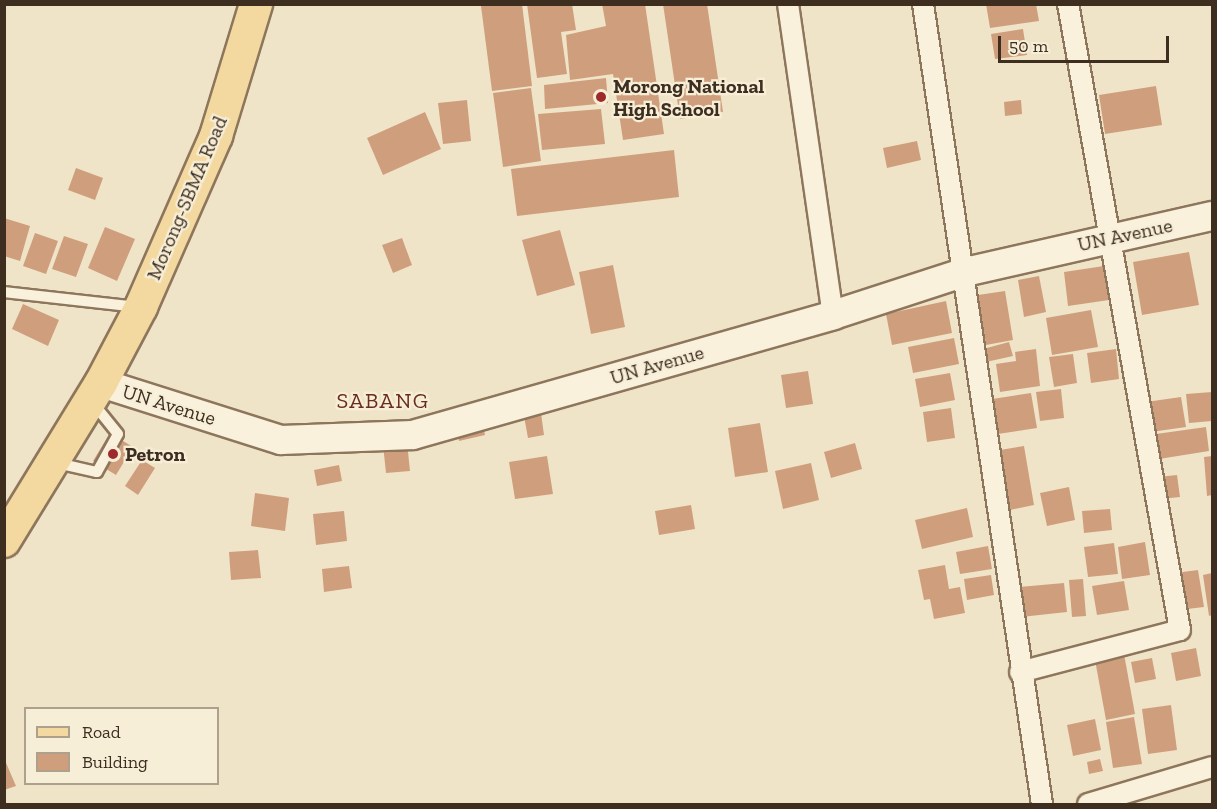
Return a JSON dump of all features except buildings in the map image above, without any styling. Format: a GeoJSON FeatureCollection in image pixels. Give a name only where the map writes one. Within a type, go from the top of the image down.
{"type":"FeatureCollection","features":[{"type":"Feature","properties":{"kind":"main road","name":"Morong-SBMA Road"},"geometry":{"type":"LineString","coordinates":[[4,541],[96,392],[141,307],[216,136],[256,4]]}},
{"type":"Feature","properties":{"kind":"main road","name":"UN Avenue"},"geometry":{"type":"LineString","coordinates":[[96,392],[281,440],[413,435],[833,315],[965,272],[1108,237],[1212,216]]}},
{"type":"Feature","properties":{"kind":"street"},"geometry":{"type":"LineString","coordinates":[[788,4],[833,315]]}},
{"type":"Feature","properties":{"kind":"street"},"geometry":{"type":"LineString","coordinates":[[923,4],[965,272],[1020,672],[1042,804]]}},
{"type":"Feature","properties":{"kind":"street"},"geometry":{"type":"LineString","coordinates":[[1020,672],[1180,630],[1068,4]]}},
{"type":"Feature","properties":{"kind":"street"},"geometry":{"type":"LineString","coordinates":[[1089,804],[1211,771]]}},
{"type":"Feature","properties":{"kind":"lane"},"geometry":{"type":"LineString","coordinates":[[4,291],[141,307]]}},
{"type":"Feature","properties":{"kind":"lane"},"geometry":{"type":"LineString","coordinates":[[54,462],[97,472],[118,434],[96,392]]}},
{"type":"Feature","properties":{"kind":"place","name":"Morong National High School"},"geometry":{"type":"Point","coordinates":[601,97]}},
{"type":"Feature","properties":{"kind":"place","name":"Petron"},"geometry":{"type":"Point","coordinates":[113,454]}},
{"type":"Feature","properties":{"kind":"district","name":"SABANG"},"geometry":{"type":"Point","coordinates":[383,401]}}]}
